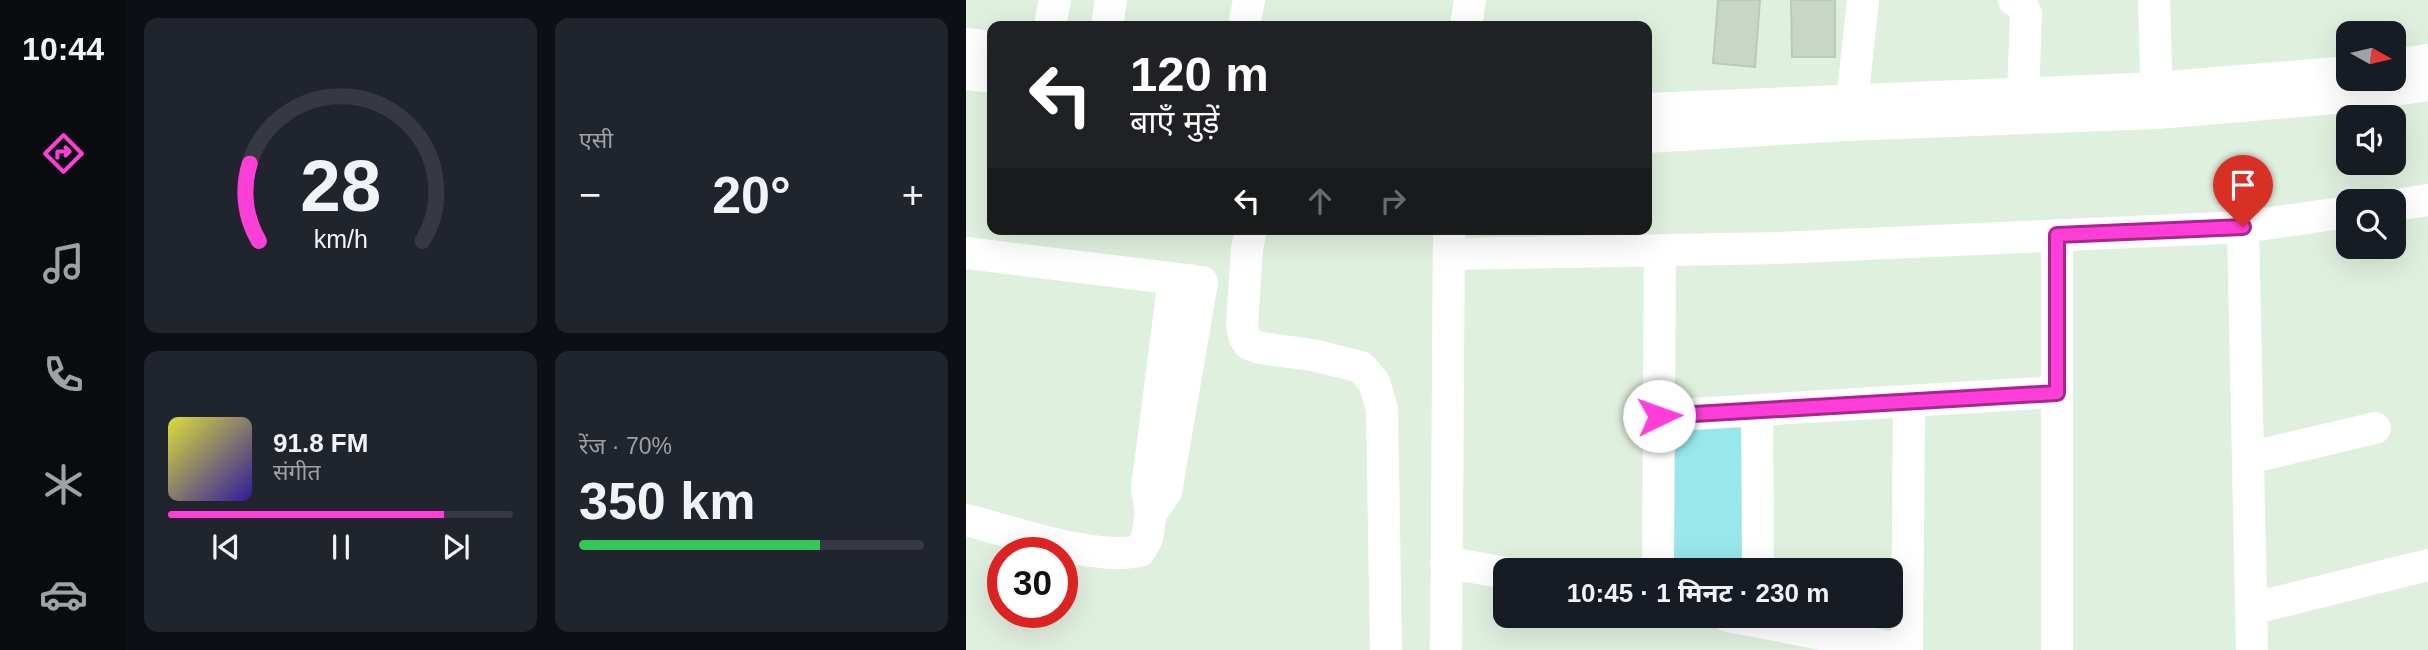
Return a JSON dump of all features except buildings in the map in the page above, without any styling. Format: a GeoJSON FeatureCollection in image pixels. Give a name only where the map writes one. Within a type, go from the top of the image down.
{"type":"FeatureCollection","features":[{"type":"Feature","properties":{"kind":"street"},"geometry":{"type":"LineString","coordinates":[[1051,21],[1055,0]]}},
{"type":"Feature","properties":{"kind":"street"},"geometry":{"type":"LineString","coordinates":[[1108,21],[1111,0]]}},
{"type":"Feature","properties":{"kind":"street"},"geometry":{"type":"LineString","coordinates":[[1245,21],[1249,0]]}},
{"type":"Feature","properties":{"kind":"street"},"geometry":{"type":"LineString","coordinates":[[1467,21],[1470,0]]}},
{"type":"Feature","properties":{"kind":"street"},"geometry":{"type":"LineString","coordinates":[[1852,102],[1863,0]]}},
{"type":"Feature","properties":{"kind":"street"},"geometry":{"type":"LineString","coordinates":[[2014,0],[2021,3],[2026,14],[2023,94]]}},
{"type":"Feature","properties":{"kind":"street"},"geometry":{"type":"LineString","coordinates":[[2154,0],[2157,100]]}},
{"type":"Feature","properties":{"kind":"street"},"geometry":{"type":"LineString","coordinates":[[966,44],[987,46]]}},
{"type":"Feature","properties":{"kind":"street"},"geometry":{"type":"LineString","coordinates":[[2406,63],[2428,60]]}},
{"type":"Feature","properties":{"kind":"street"},"geometry":{"type":"LineString","coordinates":[[966,74],[987,76]]}},
{"type":"Feature","properties":{"kind":"street"},"geometry":{"type":"LineString","coordinates":[[1652,137],[1845,125],[2157,100],[2336,74]]}},
{"type":"Feature","properties":{"kind":"street"},"geometry":{"type":"LineString","coordinates":[[1652,109],[2023,94],[2157,100],[2334,98],[2428,85]]}},
{"type":"Feature","properties":{"kind":"street"},"geometry":{"type":"LineString","coordinates":[[2406,203],[2428,200]]}},
{"type":"Feature","properties":{"kind":"street"},"geometry":{"type":"LineString","coordinates":[[1446,650],[1449,242],[1660,250],[1778,248],[2243,227],[2336,214]]}},
{"type":"Feature","properties":{"kind":"street"},"geometry":{"type":"LineString","coordinates":[[2243,227],[2252,650]]}},
{"type":"Feature","properties":{"kind":"street"},"geometry":{"type":"LineString","coordinates":[[1250,235],[1242,324],[1249,344],[1361,367],[1374,382],[1382,409],[1385,649]]}},
{"type":"Feature","properties":{"kind":"street"},"geometry":{"type":"LineString","coordinates":[[2057,235],[2057,650]]}},
{"type":"Feature","properties":{"kind":"street"},"geometry":{"type":"LineString","coordinates":[[1658,558],[1660,250]]}},
{"type":"Feature","properties":{"kind":"street"},"geometry":{"type":"LineString","coordinates":[[966,253],[1244,286]]}},
{"type":"Feature","properties":{"kind":"street"},"geometry":{"type":"LineString","coordinates":[[966,520],[1092,552],[1125,555],[1140,551],[1147,538],[1151,513],[1166,492],[1188,280]]}},
{"type":"Feature","properties":{"kind":"street"},"geometry":{"type":"LineString","coordinates":[[1659,416],[2057,393]]}},
{"type":"Feature","properties":{"kind":"street"},"geometry":{"type":"LineString","coordinates":[[1773,628],[1806,641],[1905,650],[1909,401]]}},
{"type":"Feature","properties":{"kind":"street"},"geometry":{"type":"LineString","coordinates":[[1757,410],[1758,558]]}},
{"type":"Feature","properties":{"kind":"street"},"geometry":{"type":"LineString","coordinates":[[2248,457],[2375,428]]}},
{"type":"Feature","properties":{"kind":"street"},"geometry":{"type":"LineString","coordinates":[[1447,562],[1493,571]]}},
{"type":"Feature","properties":{"kind":"street"},"geometry":{"type":"LineString","coordinates":[[2251,609],[2428,565]]}},
{"type":"Feature","properties":{"kind":"shaded area"},"geometry":{"type":"Polygon","coordinates":[[[1747,423],[1750,558],[1673,558],[1671,426],[1747,423]]]}},
{"type":"Feature","properties":{"kind":"route"},"geometry":{"type":"LineString","coordinates":[[1659,416],[2057,393],[2057,235],[2243,227]]}}]}
